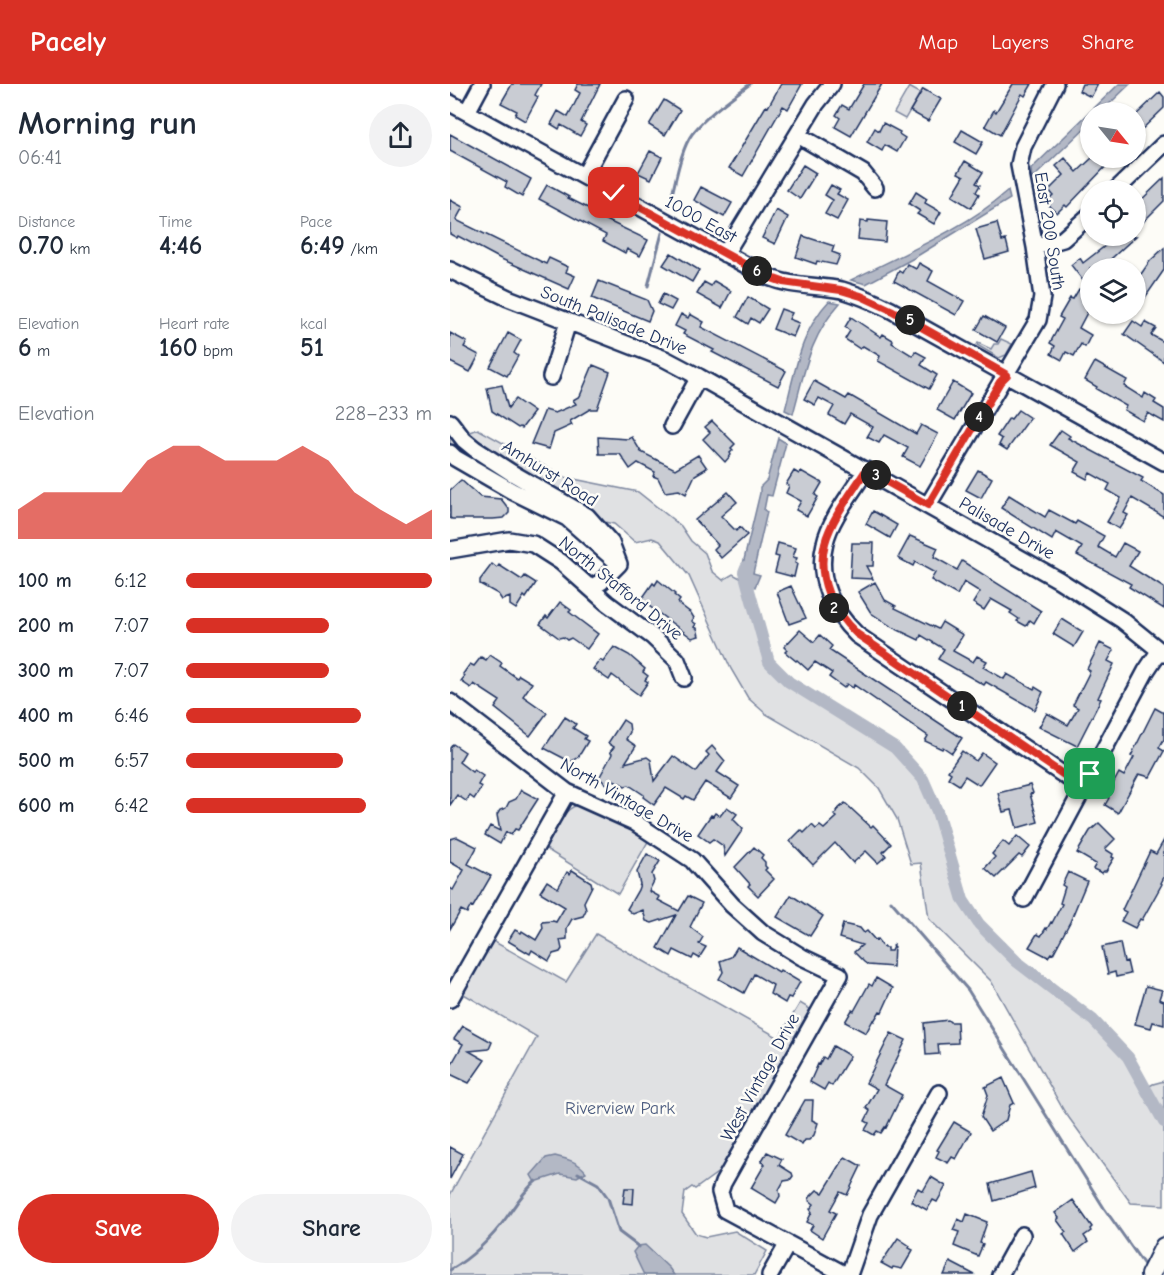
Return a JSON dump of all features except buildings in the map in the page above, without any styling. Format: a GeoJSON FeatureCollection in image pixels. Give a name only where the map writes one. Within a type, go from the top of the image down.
{"type":"FeatureCollection","features":[{"type":"Feature","properties":{"kind":"main road"},"geometry":{"type":"LineString","coordinates":[[1150,1275],[1164,1247]]}},
{"type":"Feature","properties":{"kind":"street"},"geometry":{"type":"LineString","coordinates":[[467,112],[482,84]]}},
{"type":"Feature","properties":{"kind":"street"},"geometry":{"type":"LineString","coordinates":[[725,254],[816,104],[832,84]]}},
{"type":"Feature","properties":{"kind":"street","name":"East 200 South"},"geometry":{"type":"LineString","coordinates":[[928,505],[1038,320],[1042,297],[1035,247],[1020,176],[1020,157],[1055,84]]}},
{"type":"Feature","properties":{"kind":"street"},"geometry":{"type":"LineString","coordinates":[[584,176],[626,99]]}},
{"type":"Feature","properties":{"kind":"street","name":"1000 East"},"geometry":{"type":"LineString","coordinates":[[450,103],[774,280],[841,290],[861,296],[891,310],[1164,462]]}},
{"type":"Feature","properties":{"kind":"street"},"geometry":{"type":"LineString","coordinates":[[798,135],[862,173],[875,188]]}},
{"type":"Feature","properties":{"kind":"street"},"geometry":{"type":"LineString","coordinates":[[1126,180],[1164,144]]}},
{"type":"Feature","properties":{"kind":"street"},"geometry":{"type":"LineString","coordinates":[[1035,247],[1063,239],[1080,224]]}},
{"type":"Feature","properties":{"kind":"street","name":"South Palisade Drive"},"geometry":{"type":"LineString","coordinates":[[450,270],[508,298],[665,359],[786,425]]}},
{"type":"Feature","properties":{"kind":"street"},"geometry":{"type":"LineString","coordinates":[[551,377],[568,322]]}},
{"type":"Feature","properties":{"kind":"street"},"geometry":{"type":"LineString","coordinates":[[672,426],[699,376]]}},
{"type":"Feature","properties":{"kind":"street","name":"Amhurst Road"},"geometry":{"type":"LineString","coordinates":[[450,422],[464,440],[475,449],[587,516],[611,543],[619,564]]}},
{"type":"Feature","properties":{"kind":"street","name":"Palisade Drive"},"geometry":{"type":"LineString","coordinates":[[786,425],[1087,597],[1122,620],[1162,652]]}},
{"type":"Feature","properties":{"kind":"street"},"geometry":{"type":"LineString","coordinates":[[450,453],[512,491],[567,518],[619,564],[601,582],[590,588]]}},
{"type":"Feature","properties":{"kind":"street"},"geometry":{"type":"LineString","coordinates":[[866,470],[825,542],[823,560],[825,584],[838,615],[857,634],[1083,788]]}},
{"type":"Feature","properties":{"kind":"street","name":"North Stafford Drive"},"geometry":{"type":"LineString","coordinates":[[450,550],[509,540],[533,544],[561,561],[579,575],[590,588],[653,637],[677,660],[684,678]]}},
{"type":"Feature","properties":{"kind":"street"},"geometry":{"type":"LineString","coordinates":[[1024,899],[1146,671],[1162,652]]}},
{"type":"Feature","properties":{"kind":"street","name":"North Vintage Drive"},"geometry":{"type":"LineString","coordinates":[[450,702],[567,792],[634,822],[692,860],[732,905],[763,933],[802,957],[840,975]]}},
{"type":"Feature","properties":{"kind":"street"},"geometry":{"type":"LineString","coordinates":[[450,999],[567,792]]}},
{"type":"Feature","properties":{"kind":"street","name":"West Vintage Drive"},"geometry":{"type":"LineString","coordinates":[[787,1245],[724,1210],[720,1192],[840,975]]}},
{"type":"Feature","properties":{"kind":"street"},"geometry":{"type":"LineString","coordinates":[[770,1275],[787,1245],[848,1275],[870,1215],[939,1093]]}},
{"type":"Feature","properties":{"kind":"street"},"geometry":{"type":"LineString","coordinates":[[1000,1275],[1022,1235]]}},
{"type":"Feature","properties":{"kind":"green space"},"geometry":{"type":"Polygon","coordinates":[[[909,87],[920,93],[905,119],[894,113],[909,87]]]}},
{"type":"Feature","properties":{"kind":"green space"},"geometry":{"type":"Polygon","coordinates":[[[1001,339],[1012,344],[1006,355],[999,358],[977,345],[978,343],[991,349],[1001,339]]]}},
{"type":"Feature","properties":{"kind":"green space"},"geometry":{"type":"Polygon","coordinates":[[[450,427],[458,437],[478,429],[564,477],[638,492],[681,526],[691,541],[705,553],[712,571],[723,580],[733,574],[742,579],[763,653],[778,675],[892,750],[918,778],[930,800],[961,903],[987,935],[1043,985],[1092,1022],[1124,1059],[1143,1090],[1164,1081],[1164,1205],[1131,1203],[1064,1111],[991,981],[929,919],[921,863],[911,864],[897,819],[879,788],[859,768],[766,714],[748,698],[731,669],[689,576],[660,541],[652,538],[635,542],[614,524],[561,513],[450,447],[450,427]]]}},
{"type":"Feature","properties":{"kind":"green space"},"geometry":{"type":"Polygon","coordinates":[[[578,805],[584,805],[650,838],[618,894],[546,849],[567,811],[578,805]]]}},
{"type":"Feature","properties":{"kind":"green space","name":"Riverview Park"},"geometry":{"type":"Polygon","coordinates":[[[596,934],[779,1038],[800,1003],[810,1009],[720,1171],[695,1189],[692,1187],[685,1192],[682,1214],[696,1234],[706,1237],[735,1231],[767,1251],[754,1275],[450,1275],[450,1195],[537,1037],[462,993],[493,941],[566,982],[596,934]]]}},
{"type":"Feature","properties":{"kind":"shaded area"},"geometry":{"type":"Polygon","coordinates":[[[1119,84],[1130,84],[1111,102],[1100,102],[1119,84]]]}},
{"type":"Feature","properties":{"kind":"shaded area"},"geometry":{"type":"Polygon","coordinates":[[[1080,122],[1080,133],[1032,179],[1031,169],[1080,122]]]}},
{"type":"Feature","properties":{"kind":"shaded area"},"geometry":{"type":"Polygon","coordinates":[[[1008,191],[1010,199],[914,258],[866,284],[851,280],[953,229],[1008,191]]]}},
{"type":"Feature","properties":{"kind":"shaded area"},"geometry":{"type":"Polygon","coordinates":[[[829,301],[840,303],[821,329],[809,356],[793,414],[785,410],[800,352],[819,312],[829,301]]]}},
{"type":"Feature","properties":{"kind":"shaded area"},"geometry":{"type":"Polygon","coordinates":[[[778,438],[786,443],[772,496],[767,495],[764,510],[767,512],[753,573],[760,575],[755,587],[742,579],[742,568],[760,487],[767,480],[778,438]]]}},
{"type":"Feature","properties":{"kind":"shaded area"},"geometry":{"type":"Polygon","coordinates":[[[555,1156],[576,1163],[586,1172],[577,1177],[560,1174],[535,1182],[531,1175],[546,1158],[555,1156]]]}},
{"type":"Feature","properties":{"kind":"shaded area"},"geometry":{"type":"Polygon","coordinates":[[[645,1245],[674,1275],[644,1275],[633,1252],[638,1246],[645,1245]]]}},
{"type":"Feature","properties":{"kind":"waterway"},"geometry":{"type":"LineString","coordinates":[[669,206],[681,159],[692,134],[712,113],[750,84]]}},
{"type":"Feature","properties":{"kind":"waterway"},"geometry":{"type":"LineString","coordinates":[[648,286],[662,233]]}},
{"type":"Feature","properties":{"kind":"waterway"},"geometry":{"type":"LineString","coordinates":[[746,567],[744,572],[769,662],[789,682],[895,748],[923,779],[937,811],[963,900],[979,924],[1016,961],[1093,1020],[1128,1057],[1164,1122]]}},
{"type":"Feature","properties":{"kind":"waterway"},"geometry":{"type":"LineString","coordinates":[[891,901],[968,990],[1104,1208],[1147,1269]]}},
{"type":"Feature","properties":{"kind":"waterway"},"geometry":{"type":"LineString","coordinates":[[578,1173],[598,1184],[608,1198],[619,1232],[639,1247]]}},
{"type":"Feature","properties":{"kind":"waterway"},"geometry":{"type":"LineString","coordinates":[[450,1270],[466,1260],[488,1240],[523,1194],[536,1181]]}},
{"type":"Feature","properties":{"kind":"route"},"geometry":{"type":"LineString","coordinates":[[614,193],[774,280],[841,290],[861,296],[891,310],[1007,375],[1000,382],[928,505],[866,470],[825,542],[823,560],[825,584],[838,615],[857,634],[1083,788],[1090,774]]}}]}
